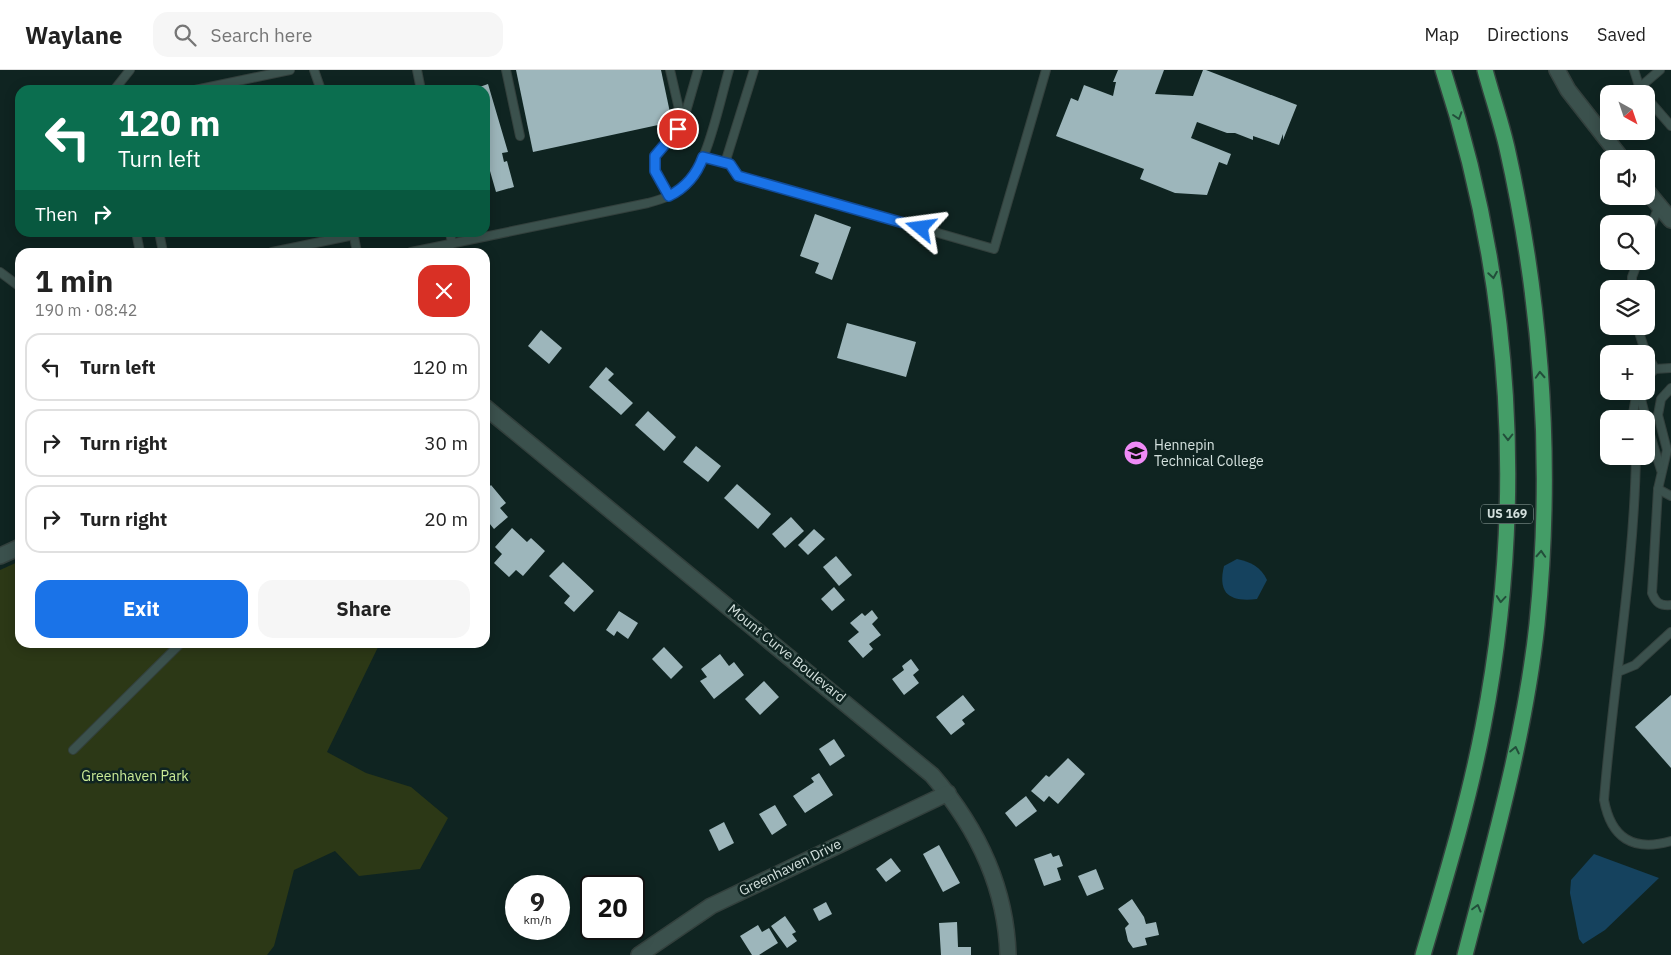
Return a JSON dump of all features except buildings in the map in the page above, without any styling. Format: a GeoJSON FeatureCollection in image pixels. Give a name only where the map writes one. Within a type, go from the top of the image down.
{"type":"FeatureCollection","features":[{"type":"Feature","properties":{"kind":"highway","name":"US 169"},"geometry":{"type":"LineString","coordinates":[[1423,955],[1462,819],[1483,727],[1498,635],[1507,526],[1508,426],[1499,319],[1484,222],[1462,129],[1443,70]]}},
{"type":"Feature","properties":{"kind":"highway","name":"US 169"},"geometry":{"type":"LineString","coordinates":[[1464,955],[1504,802],[1527,687],[1536,625],[1545,496],[1540,365],[1534,306],[1507,147],[1484,70]]}},
{"type":"Feature","properties":{"kind":"street"},"geometry":{"type":"LineString","coordinates":[[1557,70],[1568,90],[1615,150]]}},
{"type":"Feature","properties":{"kind":"street"},"geometry":{"type":"LineString","coordinates":[[1655,201],[1671,220]]}},
{"type":"Feature","properties":{"kind":"street","name":"Mount Curve Boulevard"},"geometry":{"type":"LineString","coordinates":[[490,411],[909,754],[948,792],[975,833],[989,865],[1000,898],[1008,955]]}},
{"type":"Feature","properties":{"kind":"street"},"geometry":{"type":"LineString","coordinates":[[0,556],[15,549]]}},
{"type":"Feature","properties":{"kind":"street","name":"Greenhaven Drive"},"geometry":{"type":"LineString","coordinates":[[639,955],[711,906],[948,792]]}},
{"type":"Feature","properties":{"kind":"lane"},"geometry":{"type":"LineString","coordinates":[[118,85],[130,70]]}},
{"type":"Feature","properties":{"kind":"lane"},"geometry":{"type":"LineString","coordinates":[[219,85],[290,70]]}},
{"type":"Feature","properties":{"kind":"lane"},"geometry":{"type":"LineString","coordinates":[[314,70],[319,85]]}},
{"type":"Feature","properties":{"kind":"lane"},"geometry":{"type":"LineString","coordinates":[[417,70],[420,85]]}},
{"type":"Feature","properties":{"kind":"lane"},"geometry":{"type":"LineString","coordinates":[[506,70],[520,136]]}},
{"type":"Feature","properties":{"kind":"lane"},"geometry":{"type":"LineString","coordinates":[[670,70],[682,122]]}},
{"type":"Feature","properties":{"kind":"lane"},"geometry":{"type":"LineString","coordinates":[[669,196],[655,171],[655,156],[682,122],[698,70]]}},
{"type":"Feature","properties":{"kind":"lane"},"geometry":{"type":"LineString","coordinates":[[490,236],[648,203],[669,196],[685,186],[692,178],[703,157],[728,70]]}},
{"type":"Feature","properties":{"kind":"lane"},"geometry":{"type":"LineString","coordinates":[[725,163],[754,70]]}},
{"type":"Feature","properties":{"kind":"lane"},"geometry":{"type":"LineString","coordinates":[[703,157],[730,164],[738,176],[994,249],[1046,70]]}},
{"type":"Feature","properties":{"kind":"lane"},"geometry":{"type":"LineString","coordinates":[[1634,70],[1640,85]]}},
{"type":"Feature","properties":{"kind":"lane"},"geometry":{"type":"LineString","coordinates":[[1649,85],[1660,70]]}},
{"type":"Feature","properties":{"kind":"lane"},"geometry":{"type":"LineString","coordinates":[[121,80],[124,85]]}},
{"type":"Feature","properties":{"kind":"lane"},"geometry":{"type":"LineString","coordinates":[[1655,107],[1671,126]]}},
{"type":"Feature","properties":{"kind":"lane"},"geometry":{"type":"LineString","coordinates":[[1655,216],[1659,206]]}},
{"type":"Feature","properties":{"kind":"lane"},"geometry":{"type":"LineString","coordinates":[[290,248],[340,237]]}},
{"type":"Feature","properties":{"kind":"lane"},"geometry":{"type":"LineString","coordinates":[[451,237],[452,244]]}},
{"type":"Feature","properties":{"kind":"lane"},"geometry":{"type":"LineString","coordinates":[[432,248],[485,237]]}},
{"type":"Feature","properties":{"kind":"lane"},"geometry":{"type":"LineString","coordinates":[[0,272],[15,283]]}},
{"type":"Feature","properties":{"kind":"lane"},"geometry":{"type":"LineString","coordinates":[[1655,369],[1671,368]]}},
{"type":"Feature","properties":{"kind":"lane"},"geometry":{"type":"LineString","coordinates":[[1671,388],[1661,399],[1658,415],[1669,447],[1668,460],[1662,472],[1658,489],[1652,593],[1655,601],[1660,605],[1671,606]]}},
{"type":"Feature","properties":{"kind":"lane"},"geometry":{"type":"LineString","coordinates":[[1655,449],[1662,472]]}},
{"type":"Feature","properties":{"kind":"lane"},"geometry":{"type":"LineString","coordinates":[[1636,465],[1635,508],[1604,792],[1607,815],[1612,828],[1628,840],[1645,845],[1671,841]]}},
{"type":"Feature","properties":{"kind":"lane"},"geometry":{"type":"LineString","coordinates":[[1658,489],[1671,496]]}},
{"type":"Feature","properties":{"kind":"lane"},"geometry":{"type":"LineString","coordinates":[[1618,672],[1636,665],[1671,632]]}},
{"type":"Feature","properties":{"kind":"lane"},"geometry":{"type":"LineString","coordinates":[[73,750],[176,648]]}},
{"type":"Feature","properties":{"kind":"green space","name":"Greenhaven Park"},"geometry":{"type":"Polygon","coordinates":[[[15,563],[15,648],[378,648],[327,752],[366,773],[411,787],[448,818],[420,869],[359,876],[335,851],[294,870],[274,946],[267,955],[0,955],[0,570],[15,563]]]}},
{"type":"Feature","properties":{"kind":"water"},"geometry":{"type":"Polygon","coordinates":[[[1237,559],[1255,566],[1267,580],[1257,599],[1233,598],[1225,590],[1222,576],[1224,566],[1237,559]]]}},
{"type":"Feature","properties":{"kind":"water"},"geometry":{"type":"Polygon","coordinates":[[[1594,854],[1659,878],[1605,930],[1583,944],[1579,939],[1570,893],[1571,880],[1594,854]]]}},
{"type":"Feature","properties":{"kind":"place","name":"Hennepin Technical College"},"geometry":{"type":"Point","coordinates":[1136,453]}},
{"type":"Feature","properties":{"kind":"route"},"geometry":{"type":"LineString","coordinates":[[678,129],[655,156],[655,171],[669,196],[685,186],[692,178],[703,157],[730,164],[738,176],[921,228]]}}]}
